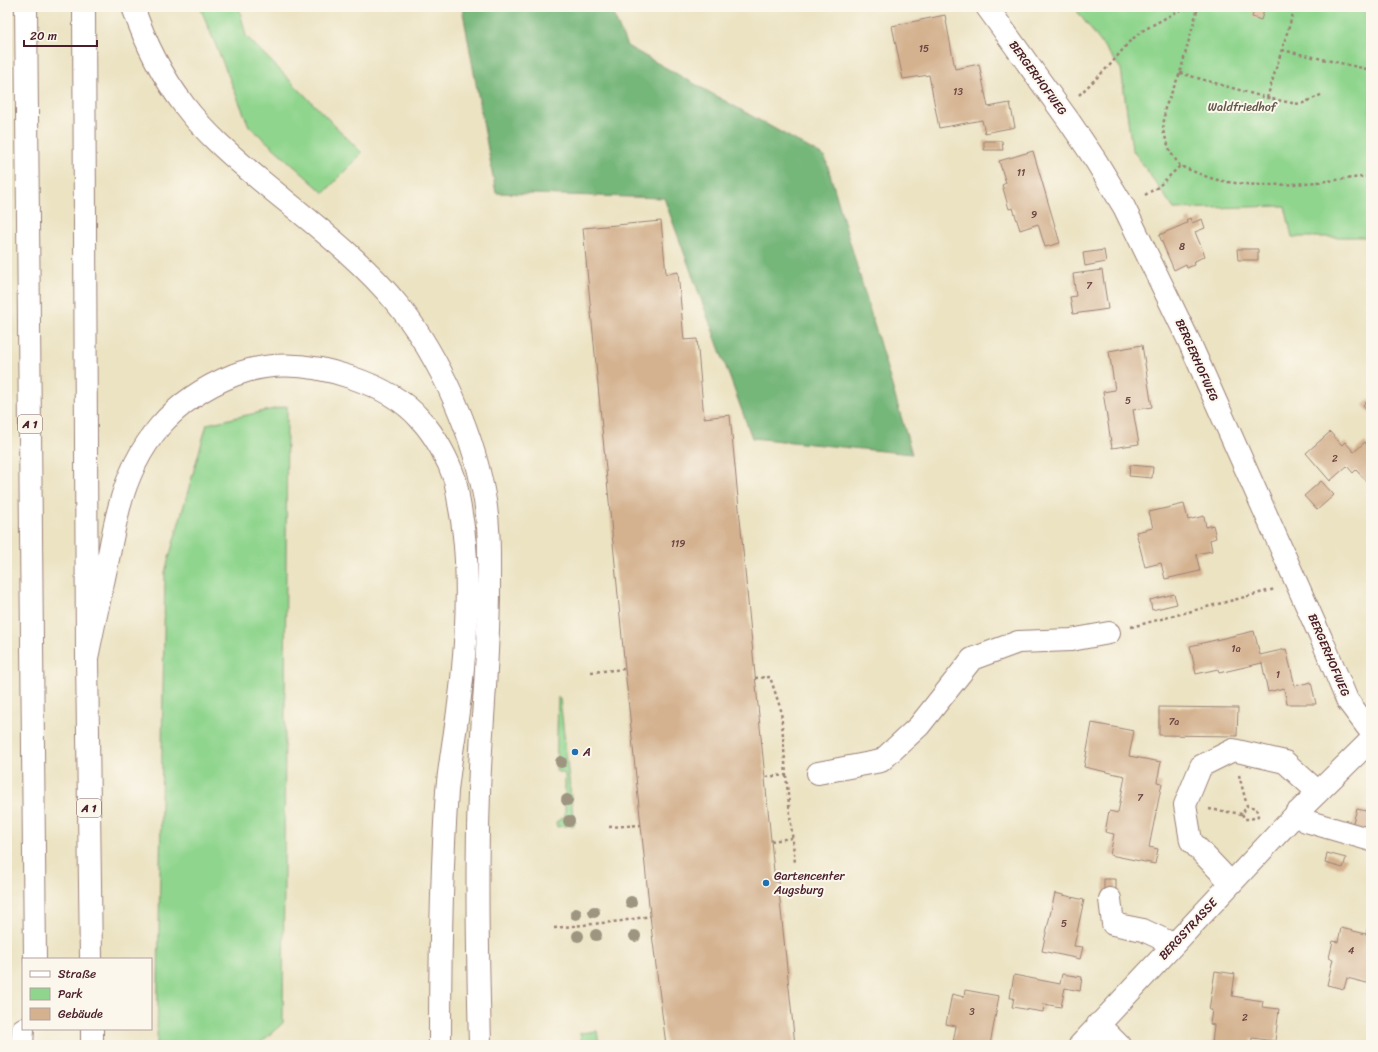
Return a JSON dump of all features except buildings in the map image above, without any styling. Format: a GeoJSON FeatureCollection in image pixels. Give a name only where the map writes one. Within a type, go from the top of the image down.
{"type":"FeatureCollection","features":[{"type":"Feature","properties":{"kind":"main road","name":"A 1"},"geometry":{"type":"LineString","coordinates":[[26,7],[35,958]]}},
{"type":"Feature","properties":{"kind":"main road","name":"A 1"},"geometry":{"type":"LineString","coordinates":[[84,7],[87,658],[91,958]]}},
{"type":"Feature","properties":{"kind":"main road"},"geometry":{"type":"LineString","coordinates":[[133,7],[157,64],[185,107],[212,136],[242,164],[327,235],[368,273],[386,290],[400,308],[420,334],[436,363],[466,427],[474,450],[484,496],[489,560],[488,635],[482,720],[479,795],[480,1045]]}},
{"type":"Feature","properties":{"kind":"main road","name":"BERGERHOFWEG"},"geometry":{"type":"LineString","coordinates":[[986,7],[1061,110],[1096,161],[1124,207],[1188,339],[1298,584],[1348,700],[1371,732]]}},
{"type":"Feature","properties":{"kind":"main road"},"geometry":{"type":"LineString","coordinates":[[87,658],[120,505],[134,467],[145,445],[159,426],[188,400],[222,381],[248,371],[271,366],[302,365],[335,372],[373,386],[393,397],[420,418],[442,449],[455,480],[463,519],[466,554],[467,591],[463,670],[450,762],[443,840],[440,1045]]}},
{"type":"Feature","properties":{"kind":"main road"},"geometry":{"type":"LineString","coordinates":[[818,773],[881,761],[919,726],[972,659],[1018,642],[1070,640],[1109,633]]}},
{"type":"Feature","properties":{"kind":"main road","name":"BERGSTRASSE"},"geometry":{"type":"LineString","coordinates":[[1080,1045],[1297,813],[1371,740]]}},
{"type":"Feature","properties":{"kind":"main road"},"geometry":{"type":"LineString","coordinates":[[1231,883],[1190,841],[1185,805],[1201,766],[1233,750],[1285,762],[1318,792]]}},
{"type":"Feature","properties":{"kind":"main road"},"geometry":{"type":"LineString","coordinates":[[1297,813],[1306,821],[1371,840]]}},
{"type":"Feature","properties":{"kind":"main road"},"geometry":{"type":"LineString","coordinates":[[27,958],[34,841]]}},
{"type":"Feature","properties":{"kind":"main road"},"geometry":{"type":"LineString","coordinates":[[1110,899],[1113,924],[1143,930],[1174,944]]}},
{"type":"Feature","properties":{"kind":"main road"},"geometry":{"type":"LineString","coordinates":[[479,992],[485,1027],[492,1045]]}},
{"type":"Feature","properties":{"kind":"main road"},"geometry":{"type":"LineString","coordinates":[[1098,1024],[1119,1045]]}},
{"type":"Feature","properties":{"kind":"main road"},"geometry":{"type":"LineString","coordinates":[[22,1045],[23,1030]]}},
{"type":"Feature","properties":{"kind":"main road"},"geometry":{"type":"LineString","coordinates":[[36,1030],[36,1045]]}},
{"type":"Feature","properties":{"kind":"main road"},"geometry":{"type":"LineString","coordinates":[[92,1030],[92,1045]]}},
{"type":"Feature","properties":{"kind":"path"},"geometry":{"type":"LineString","coordinates":[[1061,110],[1110,65],[1129,42],[1142,31],[1178,11],[1198,7],[1180,73],[1165,108],[1163,131],[1171,153],[1180,166],[1217,179],[1243,184],[1278,184],[1371,176]]}},
{"type":"Feature","properties":{"kind":"path"},"geometry":{"type":"LineString","coordinates":[[1267,98],[1294,7]]}},
{"type":"Feature","properties":{"kind":"path"},"geometry":{"type":"LineString","coordinates":[[1282,50],[1371,70]]}},
{"type":"Feature","properties":{"kind":"path"},"geometry":{"type":"LineString","coordinates":[[1180,73],[1267,98],[1292,103],[1301,104],[1323,94]]}},
{"type":"Feature","properties":{"kind":"path"},"geometry":{"type":"LineString","coordinates":[[1124,207],[1158,187],[1180,166]]}},
{"type":"Feature","properties":{"kind":"path"},"geometry":{"type":"LineString","coordinates":[[1109,633],[1298,584]]}},
{"type":"Feature","properties":{"kind":"path"},"geometry":{"type":"LineString","coordinates":[[591,672],[625,669]]}},
{"type":"Feature","properties":{"kind":"path"},"geometry":{"type":"LineString","coordinates":[[755,678],[770,677],[781,710],[795,863]]}},
{"type":"Feature","properties":{"kind":"path"},"geometry":{"type":"LineString","coordinates":[[1233,750],[1247,806],[1242,814]]}},
{"type":"Feature","properties":{"kind":"path"},"geometry":{"type":"LineString","coordinates":[[765,776],[786,775]]}},
{"type":"Feature","properties":{"kind":"path"},"geometry":{"type":"LineString","coordinates":[[1185,805],[1242,814],[1245,819],[1251,819],[1258,816],[1256,808],[1247,806]]}},
{"type":"Feature","properties":{"kind":"path"},"geometry":{"type":"LineString","coordinates":[[609,827],[642,825]]}},
{"type":"Feature","properties":{"kind":"path"},"geometry":{"type":"LineString","coordinates":[[771,841],[792,838]]}},
{"type":"Feature","properties":{"kind":"path"},"geometry":{"type":"LineString","coordinates":[[554,928],[621,921],[650,916]]}},
{"type":"Feature","properties":{"kind":"green space"},"geometry":{"type":"Polygon","coordinates":[[[200,7],[239,7],[246,36],[362,153],[324,193],[249,126],[200,7]]]}},
{"type":"Feature","properties":{"kind":"green space"},"geometry":{"type":"Polygon","coordinates":[[[462,7],[610,7],[627,46],[825,157],[912,454],[752,438],[664,198],[496,193],[462,7]]]}},
{"type":"Feature","properties":{"kind":"green space","name":"Waldfriedhof"},"geometry":{"type":"Polygon","coordinates":[[[1074,7],[1371,7],[1371,237],[1292,237],[1285,206],[1174,209],[1132,149],[1121,69],[1074,7]]]}},
{"type":"Feature","properties":{"kind":"green space"},"geometry":{"type":"Polygon","coordinates":[[[287,406],[283,1023],[258,1045],[157,1045],[165,572],[207,424],[287,406]]]}},
{"type":"Feature","properties":{"kind":"green space"},"geometry":{"type":"Polygon","coordinates":[[[558,696],[560,698],[574,825],[557,827],[556,822],[565,816],[565,774],[556,771],[558,696]]]}},
{"type":"Feature","properties":{"kind":"green space"},"geometry":{"type":"Polygon","coordinates":[[[597,1031],[599,1045],[582,1045],[580,1033],[597,1031]]]}},
{"type":"Feature","properties":{"kind":"place","name":"A"},"geometry":{"type":"Point","coordinates":[575,752]}},
{"type":"Feature","properties":{"kind":"place","name":"Gartencenter Augsburg"},"geometry":{"type":"Point","coordinates":[766,883]}}]}
